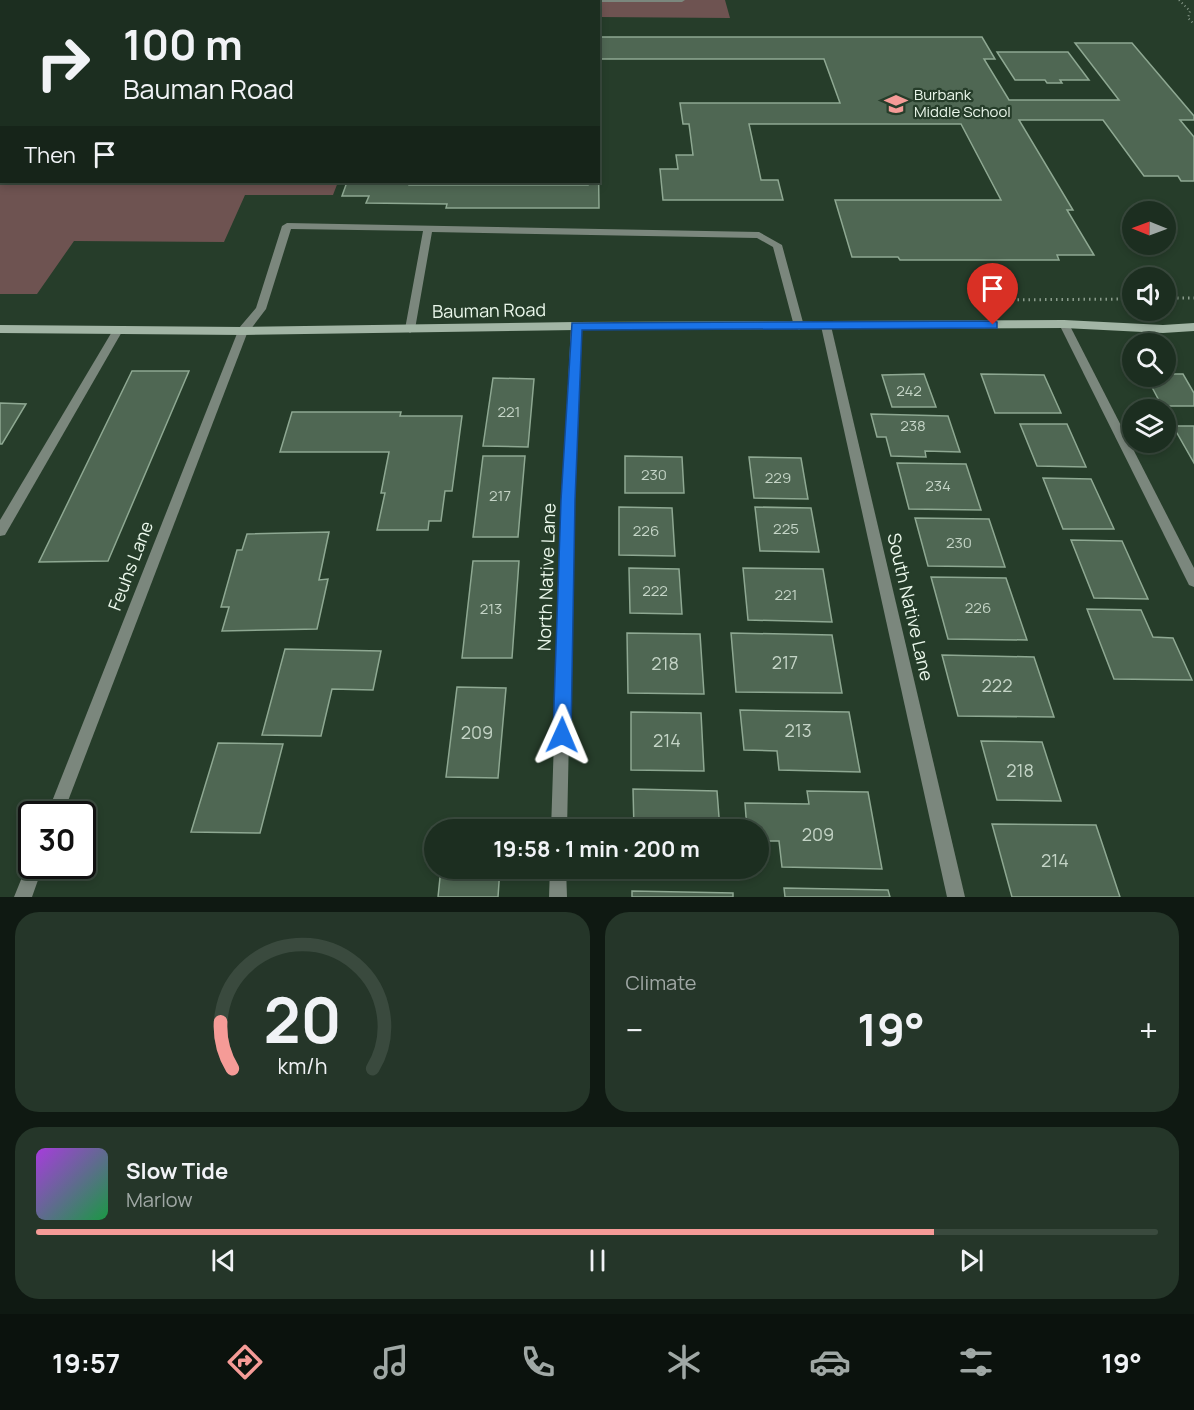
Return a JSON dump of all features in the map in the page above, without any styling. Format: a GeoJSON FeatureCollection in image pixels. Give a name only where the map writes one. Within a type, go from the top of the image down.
{"type":"FeatureCollection","features":[{"type":"Feature","properties":{"kind":"street"},"geometry":{"type":"LineString","coordinates":[[600,1],[682,0]]}},
{"type":"Feature","properties":{"kind":"street","name":"Feuhs Lane"},"geometry":{"type":"LineString","coordinates":[[60,801],[243,331],[261,309],[287,226],[428,229]]}},
{"type":"Feature","properties":{"kind":"street"},"geometry":{"type":"LineString","coordinates":[[410,329],[428,229],[759,235],[777,244],[799,326]]}},
{"type":"Feature","properties":{"kind":"street"},"geometry":{"type":"LineString","coordinates":[[1064,324],[1194,581]]}},
{"type":"Feature","properties":{"kind":"street","name":"Bauman Road"},"geometry":{"type":"LineString","coordinates":[[0,329],[243,331],[576,326],[1064,324],[1162,329],[1194,327]]}},
{"type":"Feature","properties":{"kind":"street","name":"North Native Lane"},"geometry":{"type":"LineString","coordinates":[[560,819],[568,500],[576,326]]}},
{"type":"Feature","properties":{"kind":"street","name":"South Native Lane"},"geometry":{"type":"LineString","coordinates":[[826,326],[956,897]]}},
{"type":"Feature","properties":{"kind":"street"},"geometry":{"type":"LineString","coordinates":[[0,531],[118,330]]}},
{"type":"Feature","properties":{"kind":"street"},"geometry":{"type":"LineString","coordinates":[[23,897],[30,879]]}},
{"type":"Feature","properties":{"kind":"street"},"geometry":{"type":"LineString","coordinates":[[558,879],[558,897]]}},
{"type":"Feature","properties":{"kind":"path"},"geometry":{"type":"LineString","coordinates":[[1179,0],[1190,11],[1188,18],[1194,24]]}},
{"type":"Feature","properties":{"kind":"path"},"geometry":{"type":"LineString","coordinates":[[1176,298],[1194,298]]}},
{"type":"Feature","properties":{"kind":"path"},"geometry":{"type":"LineString","coordinates":[[990,300],[1122,299]]}},
{"type":"Feature","properties":{"kind":"shaded area"},"geometry":{"type":"Polygon","coordinates":[[[600,0],[725,0],[730,18],[600,17],[600,0]]]}},
{"type":"Feature","properties":{"kind":"shaded area"},"geometry":{"type":"Polygon","coordinates":[[[0,183],[338,183],[333,195],[245,195],[224,242],[74,241],[37,294],[0,294],[0,183]]]}},
{"type":"Feature","properties":{"kind":"building"},"geometry":{"type":"Polygon","coordinates":[[[600,37],[982,37],[995,59],[984,59],[1009,100],[1119,100],[1075,43],[1132,43],[1194,116],[1194,120],[1180,120],[1194,137],[1194,181],[1181,181],[1178,176],[1144,176],[1103,120],[1019,120],[1073,210],[1067,210],[1094,255],[1057,255],[1059,260],[900,260],[898,257],[852,257],[835,200],[1001,200],[961,124],[749,124],[761,180],[778,180],[783,200],[663,200],[660,169],[678,169],[676,155],[693,155],[689,124],[683,124],[680,103],[840,103],[824,59],[600,59],[600,37]]]}},
{"type":"Feature","properties":{"kind":"building"},"geometry":{"type":"Polygon","coordinates":[[[997,52],[1068,52],[1089,80],[1060,80],[1062,83],[1047,83],[1045,80],[1015,80],[997,52]]]}},
{"type":"Feature","properties":{"kind":"building"},"geometry":{"type":"Polygon","coordinates":[[[347,183],[588,185],[588,183],[599,183],[599,208],[446,208],[447,204],[366,203],[369,196],[342,196],[347,183]]]}},
{"type":"Feature","properties":{"kind":"building"},"geometry":{"type":"Polygon","coordinates":[[[132,371],[189,371],[108,561],[39,562],[132,371]]]}},
{"type":"Feature","properties":{"kind":"building"},"geometry":{"type":"Polygon","coordinates":[[[924,374],[936,407],[892,407],[882,375],[924,374]]]}},
{"type":"Feature","properties":{"kind":"building"},"geometry":{"type":"Polygon","coordinates":[[[981,374],[1044,375],[1061,413],[995,413],[981,374]]]}},
{"type":"Feature","properties":{"kind":"building"},"geometry":{"type":"Polygon","coordinates":[[[1176,374],[1183,374],[1194,393],[1194,406],[1176,406],[1176,399],[1158,399],[1152,387],[1176,387],[1176,374]]]}},
{"type":"Feature","properties":{"kind":"building"},"geometry":{"type":"Polygon","coordinates":[[[493,378],[534,379],[528,447],[483,446],[493,378]]]}},
{"type":"Feature","properties":{"kind":"building"},"geometry":{"type":"Polygon","coordinates":[[[0,403],[26,404],[2,444],[0,444],[0,403]]]}},
{"type":"Feature","properties":{"kind":"building"},"geometry":{"type":"Polygon","coordinates":[[[292,412],[401,412],[400,416],[462,416],[452,491],[445,491],[441,521],[429,521],[428,530],[377,530],[385,493],[381,493],[389,452],[280,452],[292,412]]]}},
{"type":"Feature","properties":{"kind":"building"},"geometry":{"type":"Polygon","coordinates":[[[871,414],[948,416],[960,452],[925,451],[926,457],[891,456],[886,437],[877,437],[871,414]]]}},
{"type":"Feature","properties":{"kind":"building"},"geometry":{"type":"Polygon","coordinates":[[[1020,424],[1067,424],[1086,467],[1037,466],[1020,424]]]}},
{"type":"Feature","properties":{"kind":"building"},"geometry":{"type":"Polygon","coordinates":[[[1176,426],[1194,426],[1194,463],[1176,431],[1176,426]]]}},
{"type":"Feature","properties":{"kind":"building"},"geometry":{"type":"Polygon","coordinates":[[[483,456],[525,456],[518,537],[473,537],[483,456]]]}},
{"type":"Feature","properties":{"kind":"building"},"geometry":{"type":"Polygon","coordinates":[[[625,456],[682,457],[684,493],[625,493],[625,456]]]}},
{"type":"Feature","properties":{"kind":"building"},"geometry":{"type":"Polygon","coordinates":[[[749,457],[801,458],[808,499],[754,498],[749,457]]]}},
{"type":"Feature","properties":{"kind":"building"},"geometry":{"type":"Polygon","coordinates":[[[897,463],[966,464],[981,510],[909,509],[897,463]]]}},
{"type":"Feature","properties":{"kind":"building"},"geometry":{"type":"Polygon","coordinates":[[[1043,478],[1091,479],[1114,529],[1063,529],[1043,478]]]}},
{"type":"Feature","properties":{"kind":"building"},"geometry":{"type":"Polygon","coordinates":[[[619,507],[672,508],[675,556],[619,555],[619,507]]]}},
{"type":"Feature","properties":{"kind":"building"},"geometry":{"type":"Polygon","coordinates":[[[755,507],[811,508],[819,552],[760,551],[755,507]]]}},
{"type":"Feature","properties":{"kind":"building"},"geometry":{"type":"Polygon","coordinates":[[[915,518],[989,519],[1005,567],[928,566],[915,518]]]}},
{"type":"Feature","properties":{"kind":"building"},"geometry":{"type":"Polygon","coordinates":[[[329,532],[319,580],[328,579],[317,629],[222,631],[229,607],[221,607],[237,550],[242,550],[247,534],[329,532]]]}},
{"type":"Feature","properties":{"kind":"building"},"geometry":{"type":"Polygon","coordinates":[[[1071,540],[1122,541],[1148,599],[1094,598],[1071,540]]]}},
{"type":"Feature","properties":{"kind":"building"},"geometry":{"type":"Polygon","coordinates":[[[473,561],[519,561],[512,658],[462,658],[473,561]]]}},
{"type":"Feature","properties":{"kind":"building"},"geometry":{"type":"Polygon","coordinates":[[[629,568],[679,569],[682,614],[630,613],[629,568]]]}},
{"type":"Feature","properties":{"kind":"building"},"geometry":{"type":"Polygon","coordinates":[[[743,568],[823,569],[832,622],[748,620],[743,568]]]}},
{"type":"Feature","properties":{"kind":"building"},"geometry":{"type":"Polygon","coordinates":[[[931,577],[1006,578],[1027,640],[948,639],[931,577]]]}},
{"type":"Feature","properties":{"kind":"building"},"geometry":{"type":"Polygon","coordinates":[[[1087,609],[1141,610],[1153,637],[1173,638],[1192,680],[1114,679],[1087,609]]]}},
{"type":"Feature","properties":{"kind":"building"},"geometry":{"type":"Polygon","coordinates":[[[627,633],[700,634],[704,694],[628,693],[627,633]]]}},
{"type":"Feature","properties":{"kind":"building"},"geometry":{"type":"Polygon","coordinates":[[[731,633],[832,635],[842,693],[736,692],[731,633]]]}},
{"type":"Feature","properties":{"kind":"building"},"geometry":{"type":"Polygon","coordinates":[[[285,649],[381,651],[373,690],[332,689],[321,736],[262,735],[285,649]]]}},
{"type":"Feature","properties":{"kind":"building"},"geometry":{"type":"Polygon","coordinates":[[[942,655],[1034,657],[1054,717],[958,716],[942,655]]]}},
{"type":"Feature","properties":{"kind":"building"},"geometry":{"type":"Polygon","coordinates":[[[457,687],[506,688],[498,778],[446,777],[457,687]]]}},
{"type":"Feature","properties":{"kind":"building"},"geometry":{"type":"Polygon","coordinates":[[[740,710],[849,712],[860,772],[779,770],[777,751],[744,750],[740,710]]]}},
{"type":"Feature","properties":{"kind":"building"},"geometry":{"type":"Polygon","coordinates":[[[631,712],[701,713],[704,771],[631,770],[631,712]]]}},
{"type":"Feature","properties":{"kind":"building"},"geometry":{"type":"Polygon","coordinates":[[[981,741],[1042,742],[1061,801],[997,800],[981,741]]]}},
{"type":"Feature","properties":{"kind":"building"},"geometry":{"type":"Polygon","coordinates":[[[218,743],[283,744],[260,833],[191,832],[218,743]]]}},
{"type":"Feature","properties":{"kind":"building"},"geometry":{"type":"Polygon","coordinates":[[[633,789],[717,791],[719,819],[634,819],[633,789]]]}},
{"type":"Feature","properties":{"kind":"building"},"geometry":{"type":"Polygon","coordinates":[[[807,791],[868,792],[882,869],[782,867],[779,841],[769,841],[769,819],[746,819],[745,803],[809,804],[807,791]]]}},
{"type":"Feature","properties":{"kind":"building"},"geometry":{"type":"Polygon","coordinates":[[[992,824],[1096,825],[1120,897],[1012,897],[992,824]]]}},
{"type":"Feature","properties":{"kind":"building"},"geometry":{"type":"Polygon","coordinates":[[[440,879],[499,879],[498,897],[438,897],[440,879]]]}},
{"type":"Feature","properties":{"kind":"building"},"geometry":{"type":"Polygon","coordinates":[[[784,888],[888,890],[890,897],[785,897],[784,888]]]}},
{"type":"Feature","properties":{"kind":"building"},"geometry":{"type":"Polygon","coordinates":[[[632,891],[733,893],[733,897],[632,897],[632,891]]]}},
{"type":"Feature","properties":{"kind":"place","name":"Burbank Middle School"},"geometry":{"type":"Point","coordinates":[896,104]}},
{"type":"Feature","properties":{"kind":"route"},"geometry":{"type":"LineString","coordinates":[[562,735],[568,500],[576,326],[993,325]]}}]}
